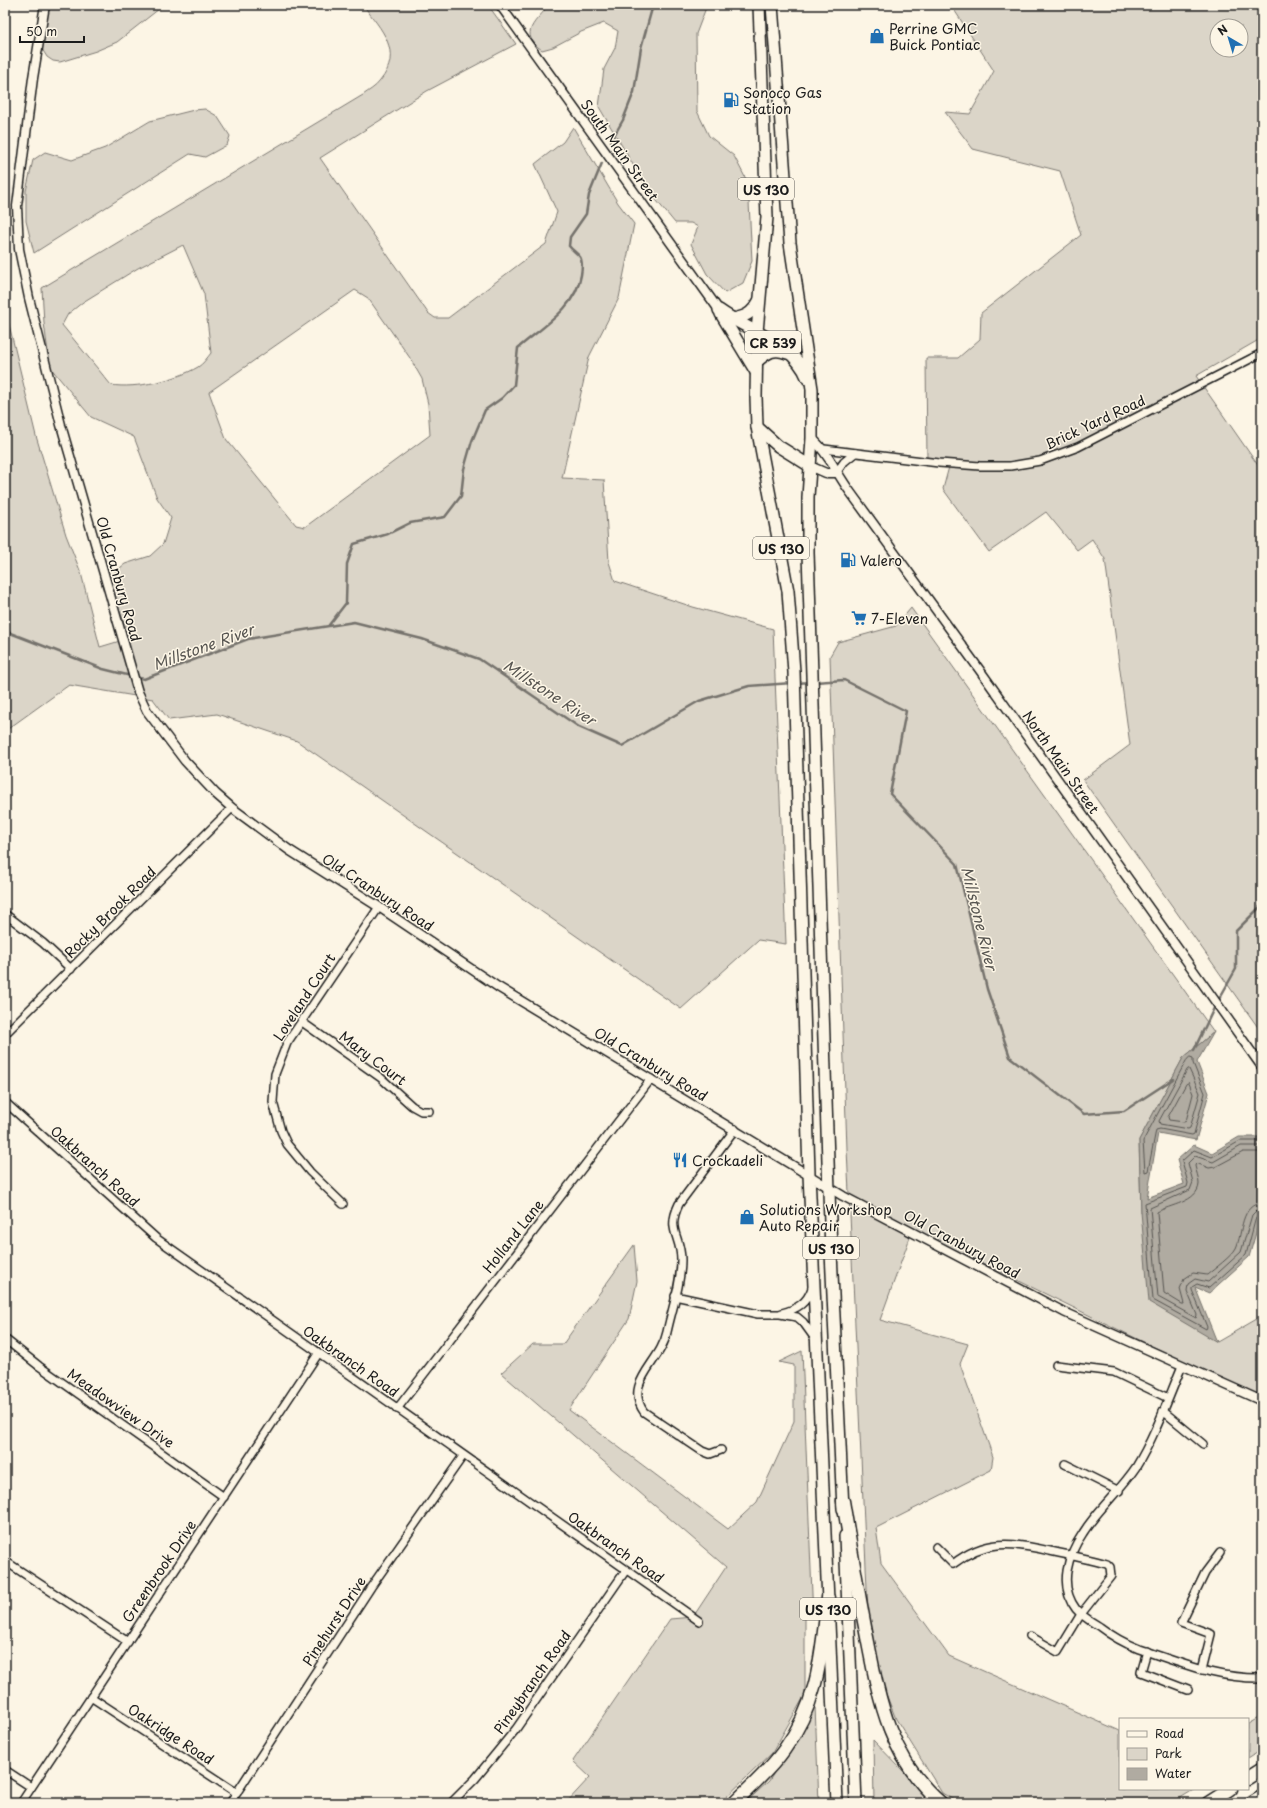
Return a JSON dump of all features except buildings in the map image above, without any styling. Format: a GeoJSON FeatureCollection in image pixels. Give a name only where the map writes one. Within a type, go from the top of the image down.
{"type":"FeatureCollection","features":[{"type":"Feature","properties":{"kind":"highway","name":"US 130"},"geometry":{"type":"LineString","coordinates":[[759,5],[767,218],[757,332],[757,427],[788,591],[794,672],[809,1174],[837,1803]]}},
{"type":"Feature","properties":{"kind":"highway","name":"US 130"},"geometry":{"type":"LineString","coordinates":[[772,5],[790,243],[812,389],[808,553],[812,693],[829,1187],[856,1803]]}},
{"type":"Feature","properties":{"kind":"highway"},"geometry":{"type":"LineString","coordinates":[[732,319],[746,316],[754,310],[760,299]]}},
{"type":"Feature","properties":{"kind":"highway","name":"CR 539"},"geometry":{"type":"LineString","coordinates":[[719,310],[791,354],[806,375],[812,389]]}},
{"type":"Feature","properties":{"kind":"highway","name":"CR 539"},"geometry":{"type":"LineString","coordinates":[[719,310],[756,367]]}},
{"type":"Feature","properties":{"kind":"highway"},"geometry":{"type":"LineString","coordinates":[[756,367],[768,352],[775,350],[791,354]]}},
{"type":"Feature","properties":{"kind":"highway"},"geometry":{"type":"LineString","coordinates":[[757,427],[778,446],[810,466]]}},
{"type":"Feature","properties":{"kind":"highway"},"geometry":{"type":"LineString","coordinates":[[789,454],[798,452],[805,448],[812,438]]}},
{"type":"Feature","properties":{"kind":"highway"},"geometry":{"type":"LineString","coordinates":[[843,1501],[877,1687],[886,1720],[902,1755],[915,1774],[941,1803]]}},
{"type":"Feature","properties":{"kind":"highway"},"geometry":{"type":"LineString","coordinates":[[734,1803],[784,1751],[803,1719],[816,1684],[828,1598]]}},
{"type":"Feature","properties":{"kind":"highway"},"geometry":{"type":"LineString","coordinates":[[1249,1777],[1262,1769]]}},
{"type":"Feature","properties":{"kind":"highway"},"geometry":{"type":"LineString","coordinates":[[1208,1803],[1228,1790]]}},
{"type":"Feature","properties":{"kind":"highway"},"geometry":{"type":"LineString","coordinates":[[1251,1803],[1262,1796]]}},
{"type":"Feature","properties":{"kind":"street","name":"Old Cranbury Road"},"geometry":{"type":"LineString","coordinates":[[45,5],[33,78],[17,206],[20,249],[29,298],[60,418],[138,692],[147,711],[185,761],[216,794],[232,808],[290,850],[379,907],[498,987],[829,1187],[1064,1312],[1262,1402]]}},
{"type":"Feature","properties":{"kind":"street","name":"South Main Street"},"geometry":{"type":"LineString","coordinates":[[500,5],[719,310]]}},
{"type":"Feature","properties":{"kind":"street","name":"Brick Yard Road"},"geometry":{"type":"LineString","coordinates":[[824,449],[940,464],[1010,466],[1040,461],[1078,447],[1262,352]]}},
{"type":"Feature","properties":{"kind":"street","name":"North Main Street"},"geometry":{"type":"LineString","coordinates":[[812,438],[824,449],[832,460],[836,473],[979,669],[1262,1067]]}},
{"type":"Feature","properties":{"kind":"street"},"geometry":{"type":"LineString","coordinates":[[810,466],[826,473],[836,473],[844,462],[855,453]]}},
{"type":"Feature","properties":{"kind":"street","name":"Rocky Brook Road"},"geometry":{"type":"LineString","coordinates":[[5,1034],[232,808]]}},
{"type":"Feature","properties":{"kind":"street","name":"Loveland Court"},"geometry":{"type":"LineString","coordinates":[[343,1204],[310,1172],[287,1144],[281,1131],[273,1102],[275,1074],[280,1057],[287,1043],[379,907]]}},
{"type":"Feature","properties":{"kind":"street"},"geometry":{"type":"LineString","coordinates":[[5,914],[43,943],[71,969]]}},
{"type":"Feature","properties":{"kind":"street","name":"Mary Court"},"geometry":{"type":"LineString","coordinates":[[302,1022],[381,1078],[412,1106],[421,1111],[429,1111]]}},
{"type":"Feature","properties":{"kind":"street","name":"Holland Lane"},"geometry":{"type":"LineString","coordinates":[[397,1409],[650,1079]]}},
{"type":"Feature","properties":{"kind":"street","name":"Oakbranch Road"},"geometry":{"type":"LineString","coordinates":[[5,1102],[156,1238],[318,1354],[699,1621]]}},
{"type":"Feature","properties":{"kind":"street"},"geometry":{"type":"LineString","coordinates":[[721,1450],[710,1454],[702,1451],[644,1412],[637,1398],[639,1384],[664,1344],[675,1296],[681,1259],[674,1232],[673,1223],[675,1213],[679,1204],[735,1129]]}},
{"type":"Feature","properties":{"kind":"street"},"geometry":{"type":"LineString","coordinates":[[780,1314],[795,1310],[801,1305],[810,1294],[814,1282]]}},
{"type":"Feature","properties":{"kind":"street"},"geometry":{"type":"LineString","coordinates":[[675,1296],[758,1314],[780,1314],[796,1317],[803,1322],[816,1340]]}},
{"type":"Feature","properties":{"kind":"street","name":"Meadowview Drive"},"geometry":{"type":"LineString","coordinates":[[5,1339],[39,1366],[224,1497]]}},
{"type":"Feature","properties":{"kind":"street","name":"Greenbrook Drive"},"geometry":{"type":"LineString","coordinates":[[21,1803],[318,1354]]}},
{"type":"Feature","properties":{"kind":"street"},"geometry":{"type":"LineString","coordinates":[[1056,1365],[1114,1372],[1168,1398]]}},
{"type":"Feature","properties":{"kind":"street"},"geometry":{"type":"LineString","coordinates":[[1182,1366],[1143,1455],[1119,1491],[1087,1527],[1071,1555],[1067,1569],[1067,1590],[1070,1600],[1081,1614],[1121,1642],[1202,1670],[1231,1677],[1262,1678]]}},
{"type":"Feature","properties":{"kind":"street"},"geometry":{"type":"LineString","coordinates":[[1163,1411],[1203,1444]]}},
{"type":"Feature","properties":{"kind":"street","name":"Pinehurst Drive"},"geometry":{"type":"LineString","coordinates":[[230,1803],[371,1588],[464,1456]]}},
{"type":"Feature","properties":{"kind":"street"},"geometry":{"type":"LineString","coordinates":[[1065,1464],[1119,1491]]}},
{"type":"Feature","properties":{"kind":"street"},"geometry":{"type":"LineString","coordinates":[[936,1547],[953,1564],[979,1548],[1006,1543],[1021,1544],[1107,1564],[1112,1572],[1111,1576],[1081,1614],[1058,1652],[1030,1636]]}},
{"type":"Feature","properties":{"kind":"street"},"geometry":{"type":"LineString","coordinates":[[1202,1670],[1211,1634],[1181,1623],[1206,1573],[1220,1553]]}},
{"type":"Feature","properties":{"kind":"street"},"geometry":{"type":"LineString","coordinates":[[5,1561],[128,1642]]}},
{"type":"Feature","properties":{"kind":"street","name":"Pineybranch Road"},"geometry":{"type":"LineString","coordinates":[[451,1803],[475,1779],[516,1729],[626,1570]]}},
{"type":"Feature","properties":{"kind":"street"},"geometry":{"type":"LineString","coordinates":[[1147,1651],[1141,1672],[1188,1690]]}},
{"type":"Feature","properties":{"kind":"street","name":"Oakridge Road"},"geometry":{"type":"LineString","coordinates":[[91,1697],[237,1793]]}},
{"type":"Feature","properties":{"kind":"street"},"geometry":{"type":"LineString","coordinates":[[5,1770],[31,1787]]}},
{"type":"Feature","properties":{"kind":"green space"},"geometry":{"type":"Polygon","coordinates":[[[5,5],[9,5],[9,50],[5,79],[5,5]]]}},
{"type":"Feature","properties":{"kind":"green space"},"geometry":{"type":"Polygon","coordinates":[[[49,5],[164,5],[117,42],[96,51],[60,62],[53,61],[47,57],[42,49],[49,5]]]}},
{"type":"Feature","properties":{"kind":"green space"},"geometry":{"type":"Polygon","coordinates":[[[363,5],[488,5],[516,44],[427,91],[320,158],[428,313],[435,318],[448,318],[546,244],[557,212],[535,164],[563,142],[573,127],[618,203],[634,224],[619,298],[589,357],[562,478],[604,480],[609,562],[615,581],[693,607],[773,629],[786,944],[758,940],[681,1009],[297,741],[217,714],[169,720],[153,699],[69,685],[5,731],[5,308],[36,436],[66,535],[81,573],[100,647],[130,638],[107,578],[125,564],[150,556],[163,544],[171,518],[157,498],[134,437],[91,417],[50,367],[44,323],[42,288],[374,87],[387,70],[390,60],[390,51],[383,32],[363,5]],[[183,245],[138,268],[83,302],[68,314],[62,325],[111,385],[132,386],[179,376],[198,367],[211,353],[204,294],[183,245]],[[355,290],[209,392],[226,439],[296,525],[305,527],[430,435],[428,404],[422,379],[410,358],[368,298],[355,290]]]}},
{"type":"Feature","properties":{"kind":"green space"},"geometry":{"type":"Polygon","coordinates":[[[549,5],[707,5],[696,34],[697,111],[709,136],[734,156],[748,183],[752,261],[743,283],[725,293],[707,274],[691,244],[698,227],[691,223],[675,223],[648,190],[599,107],[604,69],[615,48],[618,31],[604,23],[581,32],[553,47],[542,50],[535,44],[530,33],[535,22],[549,5]]]}},
{"type":"Feature","properties":{"kind":"green space"},"geometry":{"type":"Polygon","coordinates":[[[951,5],[1262,5],[1262,338],[1196,376],[1262,471],[1262,1033],[1083,780],[1130,745],[1105,559],[1092,539],[1077,550],[1046,512],[989,552],[943,489],[950,463],[927,461],[926,358],[958,358],[980,339],[981,313],[1081,235],[1060,171],[973,149],[945,112],[970,114],[994,71],[951,5]]]}},
{"type":"Feature","properties":{"kind":"green space"},"geometry":{"type":"Polygon","coordinates":[[[205,109],[217,116],[230,136],[227,145],[205,157],[190,154],[34,253],[26,221],[26,191],[33,160],[45,152],[72,160],[105,148],[150,121],[194,110],[205,109]]]}},
{"type":"Feature","properties":{"kind":"green space"},"geometry":{"type":"Polygon","coordinates":[[[911,608],[1214,1032],[1183,1058],[1139,1140],[1141,1212],[1217,1342],[1262,1316],[1262,1400],[913,1229],[880,1320],[968,1344],[960,1364],[993,1457],[991,1470],[876,1528],[881,1563],[949,1656],[1119,1731],[1119,1790],[1193,1790],[1172,1803],[959,1803],[942,1793],[896,1719],[870,1654],[847,1149],[830,656],[838,642],[896,626],[911,608]]]}},
{"type":"Feature","properties":{"kind":"green space"},"geometry":{"type":"Polygon","coordinates":[[[634,1245],[637,1281],[629,1319],[569,1410],[728,1529],[757,1502],[794,1421],[794,1365],[779,1362],[802,1351],[813,1618],[805,1613],[805,1695],[772,1753],[720,1803],[566,1803],[590,1777],[573,1761],[670,1619],[693,1617],[726,1567],[501,1373],[533,1344],[563,1344],[634,1245]]]}},
{"type":"Feature","properties":{"kind":"green space"},"geometry":{"type":"Polygon","coordinates":[[[815,1706],[819,1803],[745,1803],[769,1781],[815,1706]]]}},
{"type":"Feature","properties":{"kind":"green space"},"geometry":{"type":"Polygon","coordinates":[[[1262,1716],[1262,1749],[1249,1757],[1249,1723],[1262,1716]]]}},
{"type":"Feature","properties":{"kind":"green space"},"geometry":{"type":"Polygon","coordinates":[[[873,1740],[934,1803],[874,1803],[873,1740]]]}},
{"type":"Feature","properties":{"kind":"water"},"geometry":{"type":"Polygon","coordinates":[[[1214,1032],[1197,1062],[1209,1093],[1196,1140],[1158,1133],[1147,1198],[1184,1184],[1177,1160],[1194,1145],[1212,1153],[1239,1137],[1262,1137],[1262,1212],[1249,1257],[1209,1293],[1195,1287],[1217,1342],[1149,1302],[1141,1212],[1139,1140],[1183,1058],[1214,1032]]]}},
{"type":"Feature","properties":{"kind":"waterway"},"geometry":{"type":"LineString","coordinates":[[611,141],[623,120],[634,92],[641,48],[653,5]]}},
{"type":"Feature","properties":{"kind":"waterway"},"geometry":{"type":"LineString","coordinates":[[329,625],[346,603],[347,564],[354,544],[388,534],[410,523],[445,517],[461,496],[464,469],[472,441],[485,410],[502,398],[514,385],[518,348],[557,316],[565,307],[578,287],[582,261],[569,246],[570,237],[586,214],[589,195],[602,163]]}},
{"type":"Feature","properties":{"kind":"waterway","name":"Millstone River"},"geometry":{"type":"LineString","coordinates":[[135,677],[144,679],[248,639],[354,622],[422,639],[479,659],[579,727],[622,746],[699,701],[749,686],[792,683]]}},
{"type":"Feature","properties":{"kind":"waterway","name":"Millstone River"},"geometry":{"type":"LineString","coordinates":[[5,631],[103,669],[131,676]]}},
{"type":"Feature","properties":{"kind":"waterway","name":"Millstone River"},"geometry":{"type":"LineString","coordinates":[[815,682],[844,680],[906,711],[890,794],[957,864],[987,989],[1010,1057],[1084,1114],[1124,1111],[1173,1079]]}},
{"type":"Feature","properties":{"kind":"waterway","name":"Millstone River"},"geometry":{"type":"LineString","coordinates":[[797,683],[810,682]]}},
{"type":"Feature","properties":{"kind":"waterway","name":"Millstone River"},"geometry":{"type":"LineString","coordinates":[[1218,1001],[1236,969],[1236,931],[1262,905]]}},
{"type":"Feature","properties":{"kind":"waterway","name":"Millstone River"},"geometry":{"type":"LineString","coordinates":[[1194,1050],[1215,1006]]}},
{"type":"Feature","properties":{"kind":"place","name":"Perrine GMC Buick Pontiac"},"geometry":{"type":"Point","coordinates":[877,36]}},
{"type":"Feature","properties":{"kind":"place","name":"Sonoco Gas Station"},"geometry":{"type":"Point","coordinates":[731,100]}},
{"type":"Feature","properties":{"kind":"place","name":"Valero"},"geometry":{"type":"Point","coordinates":[848,560]}},
{"type":"Feature","properties":{"kind":"place","name":"7-Eleven"},"geometry":{"type":"Point","coordinates":[859,618]}},
{"type":"Feature","properties":{"kind":"place","name":"Crockadeli"},"geometry":{"type":"Point","coordinates":[680,1160]}},
{"type":"Feature","properties":{"kind":"place","name":"Solutions Workshop Auto Repair"},"geometry":{"type":"Point","coordinates":[747,1217]}}]}
